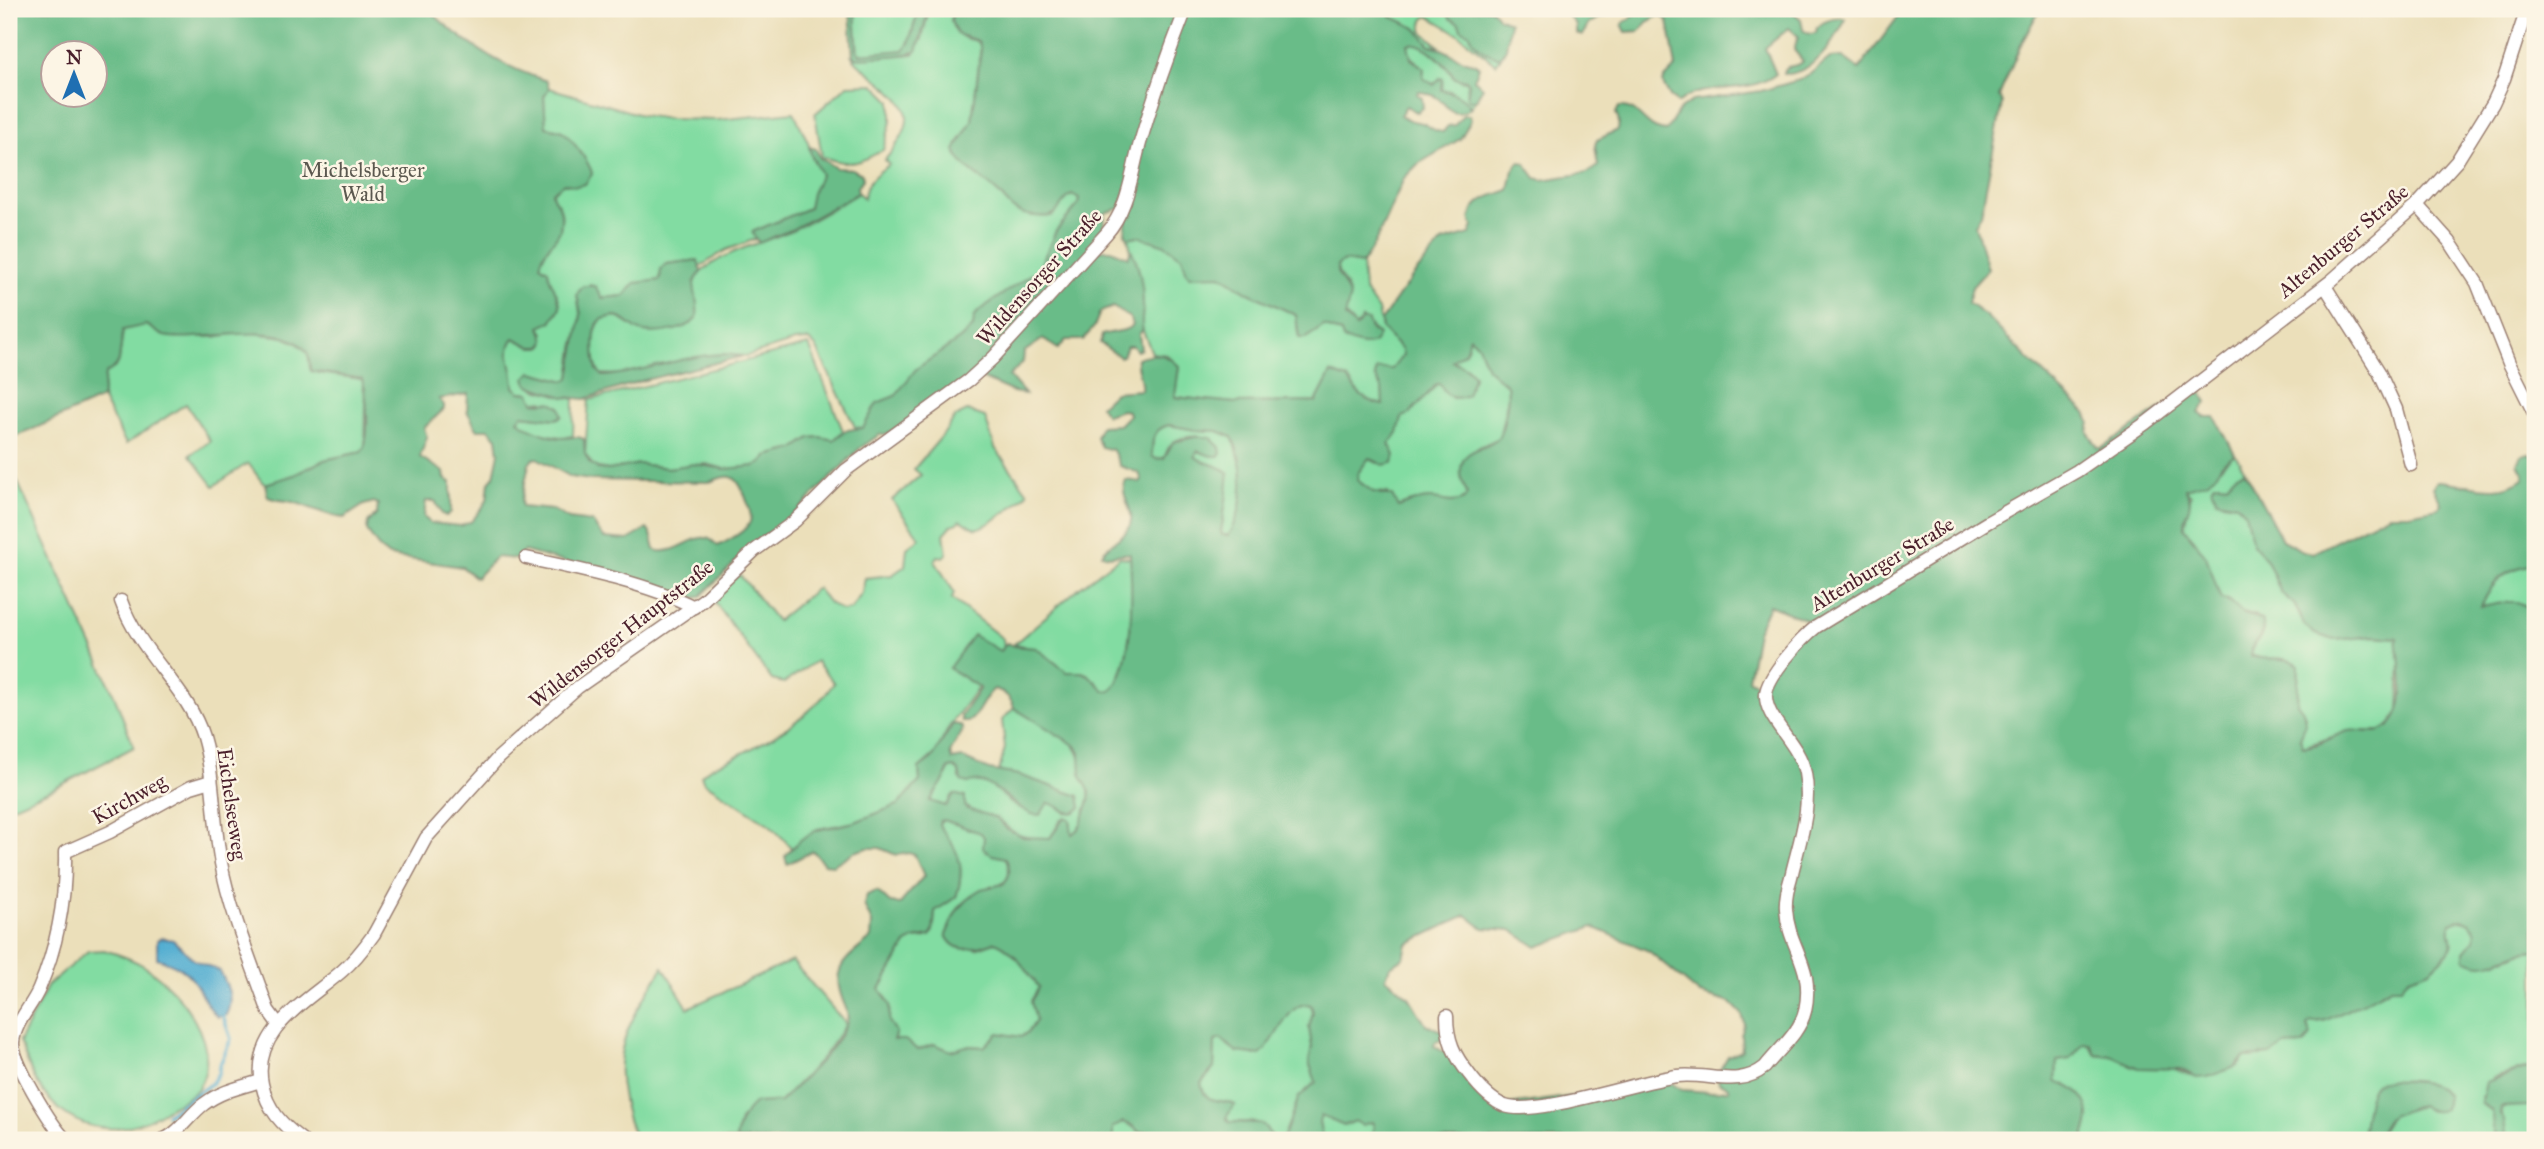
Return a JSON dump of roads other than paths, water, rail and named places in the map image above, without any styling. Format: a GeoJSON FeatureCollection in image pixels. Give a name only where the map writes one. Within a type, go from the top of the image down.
{"type":"FeatureCollection","features":[{"type":"Feature","properties":{"kind":"street","name":"Wildensorger Straße"},"geometry":{"type":"LineString","coordinates":[[846,470],[977,372],[1115,224],[1128,191],[1139,144],[1186,9]]}},
{"type":"Feature","properties":{"kind":"street","name":"Altenburger Straße"},"geometry":{"type":"LineString","coordinates":[[1447,1016],[1449,1044],[1466,1070],[1491,1098],[1518,1108],[1545,1106],[1679,1076],[1722,1080],[1745,1078],[1765,1067],[1801,1022],[1807,995],[1806,971],[1788,925],[1785,906],[1804,830],[1807,811],[1806,781],[1797,750],[1767,706],[1769,681],[1816,627],[2077,471],[2325,286],[2417,205],[2457,161],[2493,103],[2504,79],[2527,9]]}},
{"type":"Feature","properties":{"kind":"street"},"geometry":{"type":"LineString","coordinates":[[2417,205],[2450,242],[2477,283],[2509,363],[2535,415]]}},
{"type":"Feature","properties":{"kind":"street"},"geometry":{"type":"LineString","coordinates":[[2325,286],[2379,372],[2396,409],[2411,465]]}},
{"type":"Feature","properties":{"kind":"street","name":"Wildensorger Hauptstraße"},"geometry":{"type":"LineString","coordinates":[[302,1140],[288,1129],[267,1102],[261,1081],[261,1058],[278,1025],[340,973],[363,949],[374,934],[426,838],[483,773],[578,687],[713,592],[754,551],[795,520],[846,470]]}},
{"type":"Feature","properties":{"kind":"street"},"geometry":{"type":"LineString","coordinates":[[526,558],[600,575],[680,600],[694,607]]}},
{"type":"Feature","properties":{"kind":"street","name":"Eichelseeweg"},"geometry":{"type":"LineString","coordinates":[[121,601],[132,630],[187,704],[203,737],[221,864],[232,907],[268,1010],[278,1025]]}},
{"type":"Feature","properties":{"kind":"street","name":"Kirchweg"},"geometry":{"type":"LineString","coordinates":[[11,1040],[38,991],[52,955],[65,895],[65,852],[110,832],[191,787],[211,781]]}},
{"type":"Feature","properties":{"kind":"street"},"geometry":{"type":"LineString","coordinates":[[11,1040],[16,1059],[52,1123],[66,1140]]}},
{"type":"Feature","properties":{"kind":"street"},"geometry":{"type":"LineString","coordinates":[[166,1140],[190,1114],[207,1101],[222,1093],[261,1081]]}},
{"type":"Feature","properties":{"kind":"water"},"geometry":{"type":"Polygon","coordinates":[[[157,940],[173,940],[194,960],[220,971],[230,998],[226,1015],[218,1017],[214,1013],[185,971],[157,958],[157,940]]]}},
{"type":"Feature","properties":{"kind":"waterway"},"geometry":{"type":"LineString","coordinates":[[167,1115],[212,1083],[219,1072],[231,1039],[223,1016]]}},
{"type":"Feature","properties":{"kind":"park label","name":"Michelsberger Wald"},"geometry":{"type":"Point","coordinates":[363,182]}}]}
